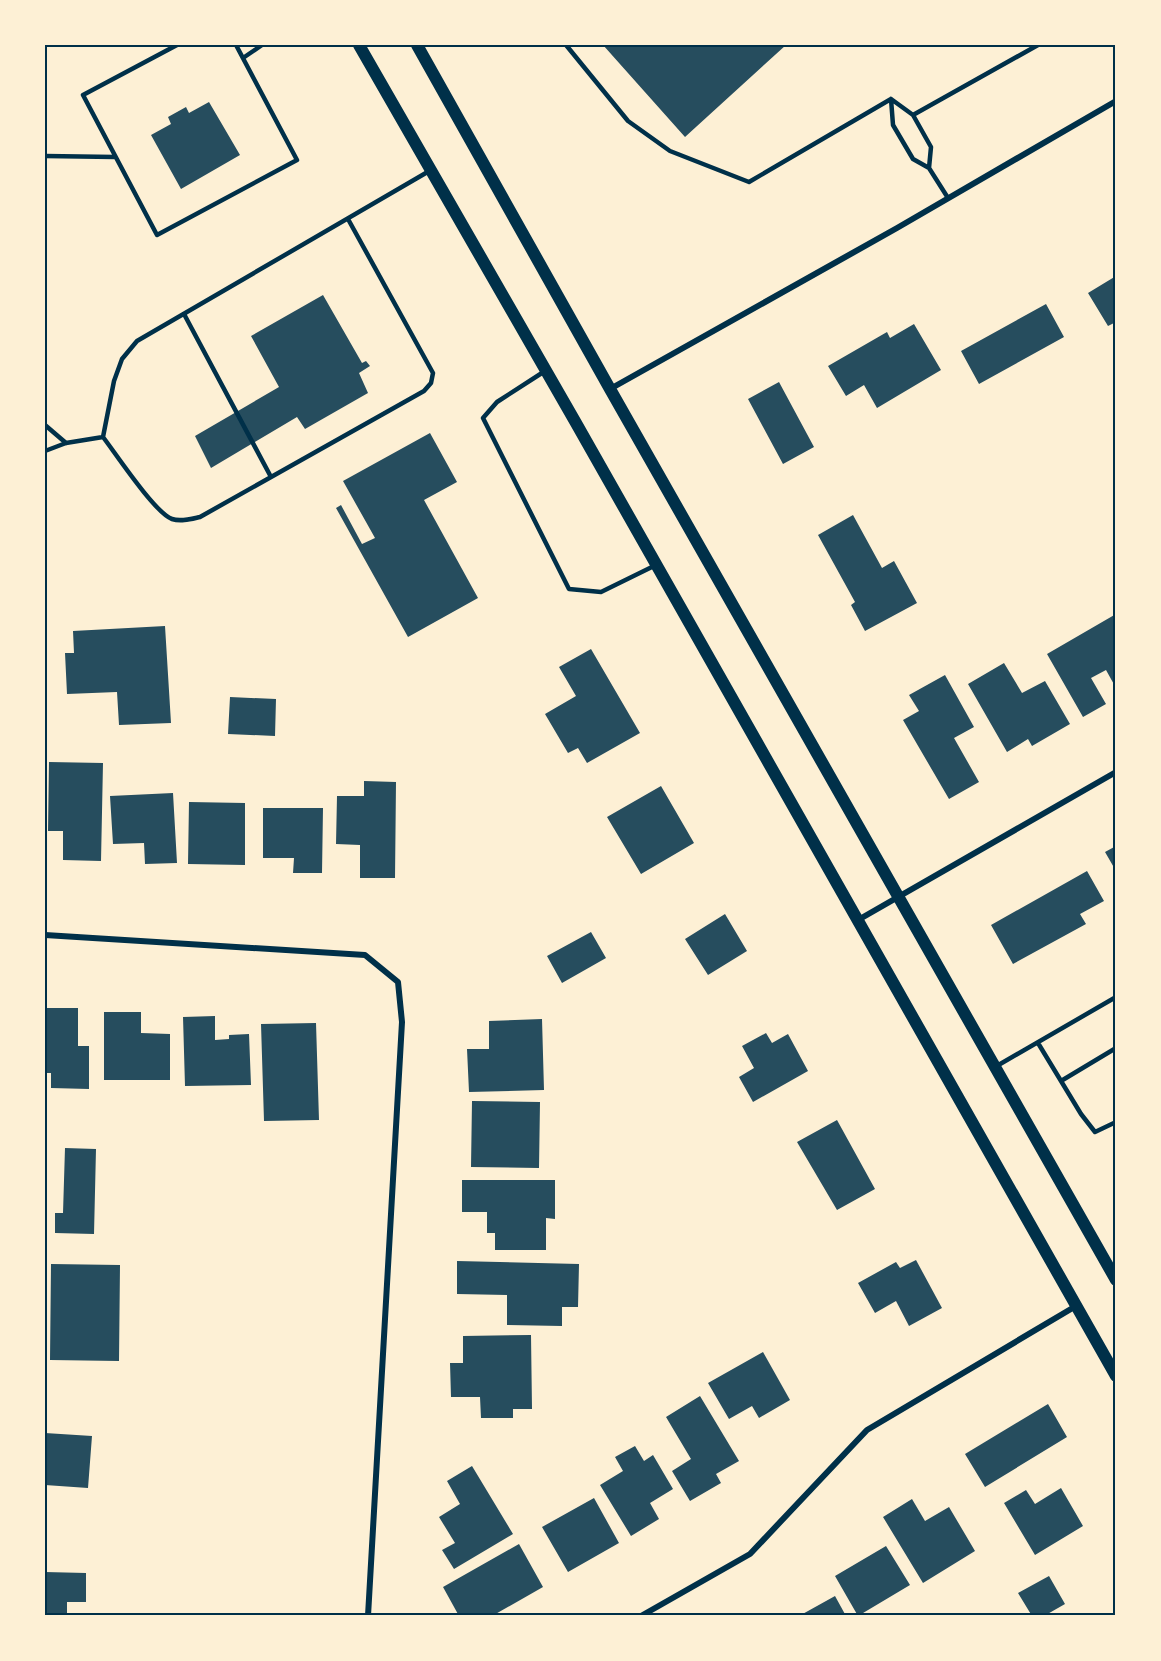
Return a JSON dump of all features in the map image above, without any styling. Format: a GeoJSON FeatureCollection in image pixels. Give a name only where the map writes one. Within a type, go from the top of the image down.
{"type":"FeatureCollection","features":[{"type":"Feature","properties":{"kind":"main road"},"geometry":{"type":"LineString","coordinates":[[359,45],[1116,1376]]}},
{"type":"Feature","properties":{"kind":"main road"},"geometry":{"type":"LineString","coordinates":[[417,45],[1116,1280]]}},
{"type":"Feature","properties":{"kind":"street"},"geometry":{"type":"LineString","coordinates":[[610,388],[1116,101]]}},
{"type":"Feature","properties":{"kind":"street"},"geometry":{"type":"LineString","coordinates":[[857,920],[1116,772]]}},
{"type":"Feature","properties":{"kind":"street"},"geometry":{"type":"LineString","coordinates":[[45,935],[365,955],[398,982],[402,1022],[368,1616]]}},
{"type":"Feature","properties":{"kind":"street"},"geometry":{"type":"LineString","coordinates":[[641,1616],[750,1554],[867,1430],[1076,1306]]}},
{"type":"Feature","properties":{"kind":"lane"},"geometry":{"type":"LineString","coordinates":[[177,45],[83,95],[157,235],[297,160],[236,45]]}},
{"type":"Feature","properties":{"kind":"lane"},"geometry":{"type":"LineString","coordinates":[[243,58],[262,45]]}},
{"type":"Feature","properties":{"kind":"lane"},"geometry":{"type":"LineString","coordinates":[[566,45],[628,121],[670,151],[749,182],[891,99]]}},
{"type":"Feature","properties":{"kind":"lane"},"geometry":{"type":"LineString","coordinates":[[913,115],[1038,45]]}},
{"type":"Feature","properties":{"kind":"lane"},"geometry":{"type":"LineString","coordinates":[[891,99],[913,115],[931,147],[929,168]]}},
{"type":"Feature","properties":{"kind":"lane"},"geometry":{"type":"LineString","coordinates":[[891,99],[893,125],[913,159],[929,168],[948,198]]}},
{"type":"Feature","properties":{"kind":"lane"},"geometry":{"type":"LineString","coordinates":[[45,156],[115,157]]}},
{"type":"Feature","properties":{"kind":"lane"},"geometry":{"type":"LineString","coordinates":[[348,219],[433,373],[430,383],[424,391],[200,517],[187,520],[172,519],[158,508],[103,437],[114,381],[122,359],[137,341],[431,170]]}},
{"type":"Feature","properties":{"kind":"lane"},"geometry":{"type":"LineString","coordinates":[[184,314],[271,477]]}},
{"type":"Feature","properties":{"kind":"lane"},"geometry":{"type":"LineString","coordinates":[[545,371],[497,402],[483,418],[569,589],[601,592],[656,565]]}},
{"type":"Feature","properties":{"kind":"lane"},"geometry":{"type":"LineString","coordinates":[[45,426],[66,443]]}},
{"type":"Feature","properties":{"kind":"lane"},"geometry":{"type":"LineString","coordinates":[[45,451],[66,443],[103,437]]}},
{"type":"Feature","properties":{"kind":"lane"},"geometry":{"type":"LineString","coordinates":[[995,1067],[1116,997]]}},
{"type":"Feature","properties":{"kind":"lane"},"geometry":{"type":"LineString","coordinates":[[1038,1043],[1081,1114],[1095,1132],[1116,1122]]}},
{"type":"Feature","properties":{"kind":"lane"},"geometry":{"type":"LineString","coordinates":[[1060,1081],[1116,1048]]}},
{"type":"Feature","properties":{"kind":"building"},"geometry":{"type":"Polygon","coordinates":[[[603,45],[786,45],[685,137],[603,45]]]}},
{"type":"Feature","properties":{"kind":"building"},"geometry":{"type":"Polygon","coordinates":[[[209,102],[240,155],[181,189],[151,135],[171,124],[168,117],[186,107],[189,113],[209,102]]]}},
{"type":"Feature","properties":{"kind":"building"},"geometry":{"type":"Polygon","coordinates":[[[1116,276],[1116,322],[1108,326],[1088,293],[1116,276]]]}},
{"type":"Feature","properties":{"kind":"building"},"geometry":{"type":"Polygon","coordinates":[[[323,295],[362,363],[366,361],[370,366],[359,373],[368,393],[305,429],[297,417],[211,468],[195,436],[279,387],[251,336],[323,295]]]}},
{"type":"Feature","properties":{"kind":"building"},"geometry":{"type":"Polygon","coordinates":[[[1046,304],[1064,337],[979,384],[961,351],[1046,304]]]}},
{"type":"Feature","properties":{"kind":"building"},"geometry":{"type":"Polygon","coordinates":[[[914,324],[941,370],[877,408],[864,385],[846,396],[828,366],[887,332],[890,338],[914,324]]]}},
{"type":"Feature","properties":{"kind":"building"},"geometry":{"type":"Polygon","coordinates":[[[779,382],[814,447],[783,464],[748,399],[779,382]]]}},
{"type":"Feature","properties":{"kind":"building"},"geometry":{"type":"Polygon","coordinates":[[[430,433],[457,482],[424,500],[478,598],[408,637],[336,508],[341,505],[362,544],[375,538],[343,481],[430,433]]]}},
{"type":"Feature","properties":{"kind":"building"},"geometry":{"type":"Polygon","coordinates":[[[853,515],[882,568],[894,561],[917,603],[865,631],[851,605],[855,602],[818,535],[853,515]]]}},
{"type":"Feature","properties":{"kind":"building"},"geometry":{"type":"Polygon","coordinates":[[[1116,614],[1116,688],[1106,670],[1091,678],[1106,704],[1083,717],[1047,654],[1116,614]]]}},
{"type":"Feature","properties":{"kind":"building"},"geometry":{"type":"Polygon","coordinates":[[[165,626],[171,723],[119,725],[117,692],[67,694],[65,653],[74,653],[73,631],[165,626]]]}},
{"type":"Feature","properties":{"kind":"building"},"geometry":{"type":"Polygon","coordinates":[[[591,649],[640,733],[587,763],[578,748],[568,753],[545,714],[576,696],[559,667],[591,649]]]}},
{"type":"Feature","properties":{"kind":"building"},"geometry":{"type":"Polygon","coordinates":[[[1004,663],[1022,693],[1045,681],[1070,724],[1032,746],[1028,739],[1007,752],[968,684],[1004,663]]]}},
{"type":"Feature","properties":{"kind":"building"},"geometry":{"type":"Polygon","coordinates":[[[945,675],[974,727],[954,738],[979,782],[949,799],[903,720],[919,711],[909,695],[945,675]]]}},
{"type":"Feature","properties":{"kind":"building"},"geometry":{"type":"Polygon","coordinates":[[[230,697],[276,699],[275,736],[228,734],[230,697]]]}},
{"type":"Feature","properties":{"kind":"building"},"geometry":{"type":"Polygon","coordinates":[[[49,762],[103,763],[101,861],[63,860],[63,831],[48,831],[49,762]]]}},
{"type":"Feature","properties":{"kind":"building"},"geometry":{"type":"Polygon","coordinates":[[[364,781],[396,782],[395,878],[360,878],[360,845],[336,844],[337,796],[364,796],[364,781]]]}},
{"type":"Feature","properties":{"kind":"building"},"geometry":{"type":"Polygon","coordinates":[[[661,786],[694,843],[641,874],[607,817],[661,786]]]}},
{"type":"Feature","properties":{"kind":"building"},"geometry":{"type":"Polygon","coordinates":[[[173,793],[177,863],[145,864],[144,843],[113,844],[110,796],[173,793]]]}},
{"type":"Feature","properties":{"kind":"building"},"geometry":{"type":"Polygon","coordinates":[[[189,802],[245,803],[245,865],[188,864],[189,802]]]}},
{"type":"Feature","properties":{"kind":"building"},"geometry":{"type":"Polygon","coordinates":[[[263,808],[323,808],[322,873],[293,873],[294,858],[263,858],[263,808]]]}},
{"type":"Feature","properties":{"kind":"building"},"geometry":{"type":"Polygon","coordinates":[[[1116,846],[1116,871],[1105,852],[1116,846]]]}},
{"type":"Feature","properties":{"kind":"building"},"geometry":{"type":"Polygon","coordinates":[[[1087,871],[1104,901],[1080,914],[1086,924],[1013,964],[991,925],[1087,871]]]}},
{"type":"Feature","properties":{"kind":"building"},"geometry":{"type":"Polygon","coordinates":[[[725,914],[747,951],[708,975],[685,939],[725,914]]]}},
{"type":"Feature","properties":{"kind":"building"},"geometry":{"type":"Polygon","coordinates":[[[591,932],[606,958],[562,983],[547,956],[591,932]]]}},
{"type":"Feature","properties":{"kind":"building"},"geometry":{"type":"Polygon","coordinates":[[[45,1008],[78,1008],[78,1046],[89,1046],[89,1089],[51,1088],[51,1073],[45,1073],[45,1008]]]}},
{"type":"Feature","properties":{"kind":"building"},"geometry":{"type":"Polygon","coordinates":[[[104,1012],[141,1012],[141,1033],[170,1034],[170,1080],[104,1080],[104,1012]]]}},
{"type":"Feature","properties":{"kind":"building"},"geometry":{"type":"Polygon","coordinates":[[[215,1016],[215,1040],[229,1039],[229,1035],[249,1034],[251,1085],[185,1086],[183,1017],[215,1016]]]}},
{"type":"Feature","properties":{"kind":"building"},"geometry":{"type":"Polygon","coordinates":[[[542,1019],[544,1090],[469,1092],[467,1049],[489,1049],[489,1021],[542,1019]]]}},
{"type":"Feature","properties":{"kind":"building"},"geometry":{"type":"Polygon","coordinates":[[[316,1023],[319,1120],[264,1121],[261,1024],[316,1023]]]}},
{"type":"Feature","properties":{"kind":"building"},"geometry":{"type":"Polygon","coordinates":[[[766,1033],[772,1043],[788,1034],[808,1071],[753,1102],[739,1077],[754,1068],[742,1046],[766,1033]]]}},
{"type":"Feature","properties":{"kind":"building"},"geometry":{"type":"Polygon","coordinates":[[[472,1101],[540,1102],[539,1168],[471,1167],[472,1101]]]}},
{"type":"Feature","properties":{"kind":"building"},"geometry":{"type":"Polygon","coordinates":[[[837,1120],[875,1189],[837,1210],[797,1142],[837,1120]]]}},
{"type":"Feature","properties":{"kind":"building"},"geometry":{"type":"Polygon","coordinates":[[[65,1148],[96,1149],[94,1234],[55,1233],[55,1213],[63,1213],[65,1148]]]}},
{"type":"Feature","properties":{"kind":"building"},"geometry":{"type":"Polygon","coordinates":[[[462,1180],[555,1180],[555,1219],[546,1218],[546,1250],[495,1250],[495,1233],[487,1233],[487,1212],[462,1212],[462,1180]]]}},
{"type":"Feature","properties":{"kind":"building"},"geometry":{"type":"Polygon","coordinates":[[[916,1260],[942,1308],[909,1326],[896,1301],[875,1313],[858,1283],[896,1262],[900,1268],[916,1260]]]}},
{"type":"Feature","properties":{"kind":"building"},"geometry":{"type":"Polygon","coordinates":[[[457,1261],[579,1264],[578,1307],[562,1307],[562,1326],[507,1325],[507,1295],[457,1294],[457,1261]]]}},
{"type":"Feature","properties":{"kind":"building"},"geometry":{"type":"Polygon","coordinates":[[[51,1264],[120,1265],[119,1361],[50,1360],[51,1264]]]}},
{"type":"Feature","properties":{"kind":"building"},"geometry":{"type":"Polygon","coordinates":[[[531,1335],[532,1409],[513,1409],[513,1418],[481,1418],[480,1397],[451,1397],[450,1363],[463,1363],[463,1336],[531,1335]]]}},
{"type":"Feature","properties":{"kind":"building"},"geometry":{"type":"Polygon","coordinates":[[[763,1352],[790,1400],[759,1418],[752,1406],[729,1419],[708,1383],[763,1352]]]}},
{"type":"Feature","properties":{"kind":"building"},"geometry":{"type":"Polygon","coordinates":[[[700,1396],[739,1461],[716,1474],[721,1483],[690,1501],[672,1471],[691,1459],[666,1417],[700,1396]]]}},
{"type":"Feature","properties":{"kind":"building"},"geometry":{"type":"Polygon","coordinates":[[[1048,1404],[1067,1437],[985,1487],[965,1454],[1048,1404]]]}},
{"type":"Feature","properties":{"kind":"building"},"geometry":{"type":"Polygon","coordinates":[[[45,1433],[92,1436],[88,1488],[45,1485],[45,1433]]]}},
{"type":"Feature","properties":{"kind":"building"},"geometry":{"type":"Polygon","coordinates":[[[635,1446],[644,1461],[653,1455],[673,1489],[650,1503],[659,1519],[631,1536],[600,1485],[623,1471],[615,1457],[635,1446]]]}},
{"type":"Feature","properties":{"kind":"building"},"geometry":{"type":"Polygon","coordinates":[[[472,1466],[513,1534],[454,1569],[442,1550],[455,1543],[439,1517],[460,1504],[447,1481],[472,1466]]]}},
{"type":"Feature","properties":{"kind":"building"},"geometry":{"type":"Polygon","coordinates":[[[1061,1488],[1083,1526],[1035,1555],[1004,1503],[1026,1490],[1035,1504],[1061,1488]]]}},
{"type":"Feature","properties":{"kind":"building"},"geometry":{"type":"Polygon","coordinates":[[[594,1498],[619,1543],[568,1572],[542,1527],[594,1498]]]}},
{"type":"Feature","properties":{"kind":"building"},"geometry":{"type":"Polygon","coordinates":[[[912,1499],[925,1521],[949,1507],[975,1551],[923,1583],[883,1517],[912,1499]]]}},
{"type":"Feature","properties":{"kind":"building"},"geometry":{"type":"Polygon","coordinates":[[[519,1544],[543,1587],[492,1616],[459,1616],[443,1587],[519,1544]]]}},
{"type":"Feature","properties":{"kind":"building"},"geometry":{"type":"Polygon","coordinates":[[[886,1546],[910,1585],[858,1616],[835,1576],[886,1546]]]}},
{"type":"Feature","properties":{"kind":"building"},"geometry":{"type":"Polygon","coordinates":[[[45,1572],[86,1573],[86,1602],[67,1602],[67,1616],[45,1616],[45,1572]]]}},
{"type":"Feature","properties":{"kind":"building"},"geometry":{"type":"Polygon","coordinates":[[[1049,1576],[1065,1604],[1044,1616],[1032,1616],[1018,1593],[1049,1576]]]}},
{"type":"Feature","properties":{"kind":"building"},"geometry":{"type":"Polygon","coordinates":[[[835,1596],[846,1616],[799,1616],[835,1596]]]}}]}
